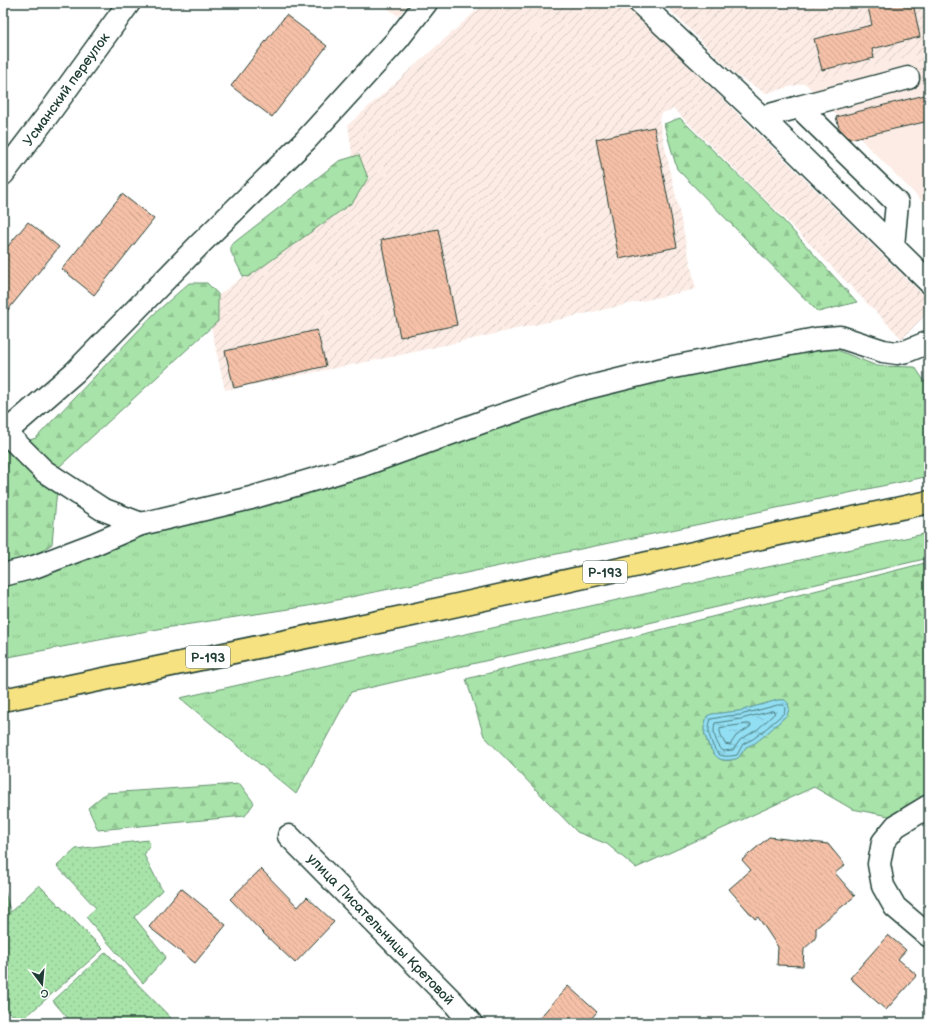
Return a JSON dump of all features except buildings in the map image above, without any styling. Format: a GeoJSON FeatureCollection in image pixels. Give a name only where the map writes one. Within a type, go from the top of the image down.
{"type":"FeatureCollection","features":[{"type":"Feature","properties":{"kind":"highway","name":"Р-193"},"geometry":{"type":"LineString","coordinates":[[3,700],[412,615],[924,502]]}},
{"type":"Feature","properties":{"kind":"street","name":"Усманский переулок"},"geometry":{"type":"LineString","coordinates":[[3,174],[129,3]]}},
{"type":"Feature","properties":{"kind":"street"},"geometry":{"type":"LineString","coordinates":[[141,524],[102,510],[44,471],[4,431],[75,372],[200,244],[305,142],[398,39],[426,3]]}},
{"type":"Feature","properties":{"kind":"street"},"geometry":{"type":"LineString","coordinates":[[640,3],[762,117],[929,282]]}},
{"type":"Feature","properties":{"kind":"street"},"geometry":{"type":"LineString","coordinates":[[762,117],[908,78]]}},
{"type":"Feature","properties":{"kind":"street"},"geometry":{"type":"LineString","coordinates":[[799,107],[897,203],[893,246]]}},
{"type":"Feature","properties":{"kind":"street"},"geometry":{"type":"LineString","coordinates":[[3,575],[34,568],[92,546],[141,524],[251,498],[363,465],[488,420],[578,390],[663,369],[816,339],[840,337],[883,351],[897,353],[907,351],[929,342]]}},
{"type":"Feature","properties":{"kind":"street"},"geometry":{"type":"LineString","coordinates":[[929,806],[896,826],[883,842],[879,864],[883,886],[894,907],[929,936]]}},
{"type":"Feature","properties":{"kind":"street","name":"улица Писательницы Кретовой"},"geometry":{"type":"LineString","coordinates":[[289,836],[471,1023]]}},
{"type":"Feature","properties":{"kind":"shaded area"},"geometry":{"type":"Polygon","coordinates":[[[381,3],[410,3],[398,16],[381,3]]]}},
{"type":"Feature","properties":{"kind":"shaded area"},"geometry":{"type":"Polygon","coordinates":[[[485,3],[625,3],[929,301],[929,311],[902,339],[794,228],[674,109],[662,113],[659,119],[696,289],[396,356],[225,390],[206,305],[357,188],[348,125],[485,3]]]}},
{"type":"Feature","properties":{"kind":"shaded area"},"geometry":{"type":"Polygon","coordinates":[[[667,3],[929,3],[929,108],[916,55],[766,93],[737,76],[670,10],[667,3]]]}},
{"type":"Feature","properties":{"kind":"shaded area"},"geometry":{"type":"Polygon","coordinates":[[[725,3],[929,3],[929,208],[725,3]]]}},
{"type":"Feature","properties":{"kind":"green space"},"geometry":{"type":"Polygon","coordinates":[[[680,118],[774,210],[857,302],[818,312],[677,169],[664,124],[680,118]]]}},
{"type":"Feature","properties":{"kind":"green space"},"geometry":{"type":"Polygon","coordinates":[[[359,155],[368,178],[353,202],[248,277],[243,276],[231,252],[231,245],[339,161],[359,155]]]}},
{"type":"Feature","properties":{"kind":"green space"},"geometry":{"type":"Polygon","coordinates":[[[189,283],[207,283],[218,294],[218,321],[59,467],[52,544],[34,556],[3,566],[3,449],[36,438],[154,314],[189,283]]]}},
{"type":"Feature","properties":{"kind":"green space"},"geometry":{"type":"Polygon","coordinates":[[[822,344],[877,366],[915,367],[929,388],[929,474],[925,477],[308,606],[158,629],[3,658],[3,586],[41,575],[114,544],[488,420],[822,344]]]}},
{"type":"Feature","properties":{"kind":"green space"},"geometry":{"type":"Polygon","coordinates":[[[929,533],[929,558],[351,692],[296,794],[180,698],[648,593],[929,533]]]}},
{"type":"Feature","properties":{"kind":"green space"},"geometry":{"type":"Polygon","coordinates":[[[929,562],[929,792],[889,816],[852,809],[814,787],[636,868],[607,844],[577,832],[484,736],[466,679],[929,562]],[[778,700],[739,711],[712,714],[707,716],[704,732],[711,750],[722,760],[738,758],[746,747],[755,743],[764,736],[787,715],[789,709],[788,703],[785,700],[778,700]]]}},
{"type":"Feature","properties":{"kind":"green space"},"geometry":{"type":"Polygon","coordinates":[[[240,784],[254,803],[245,816],[98,830],[88,808],[106,793],[240,784]]]}},
{"type":"Feature","properties":{"kind":"green space"},"geometry":{"type":"Polygon","coordinates":[[[148,840],[150,845],[144,855],[162,890],[134,917],[166,957],[143,983],[86,917],[96,908],[57,866],[76,849],[148,840]]]}},
{"type":"Feature","properties":{"kind":"green space"},"geometry":{"type":"Polygon","coordinates":[[[39,885],[103,949],[21,1021],[3,1008],[3,919],[39,885]]]}},
{"type":"Feature","properties":{"kind":"green space"},"geometry":{"type":"Polygon","coordinates":[[[3,892],[5,892],[11,915],[3,923],[3,892]]]}},
{"type":"Feature","properties":{"kind":"green space"},"geometry":{"type":"Polygon","coordinates":[[[106,952],[174,1021],[173,1023],[72,1023],[53,1001],[106,952]]]}},
{"type":"Feature","properties":{"kind":"water"},"geometry":{"type":"Polygon","coordinates":[[[778,700],[785,700],[788,703],[789,709],[787,715],[764,736],[755,743],[746,747],[738,758],[722,760],[714,754],[704,732],[707,716],[712,714],[739,711],[778,700]]]}}]}
